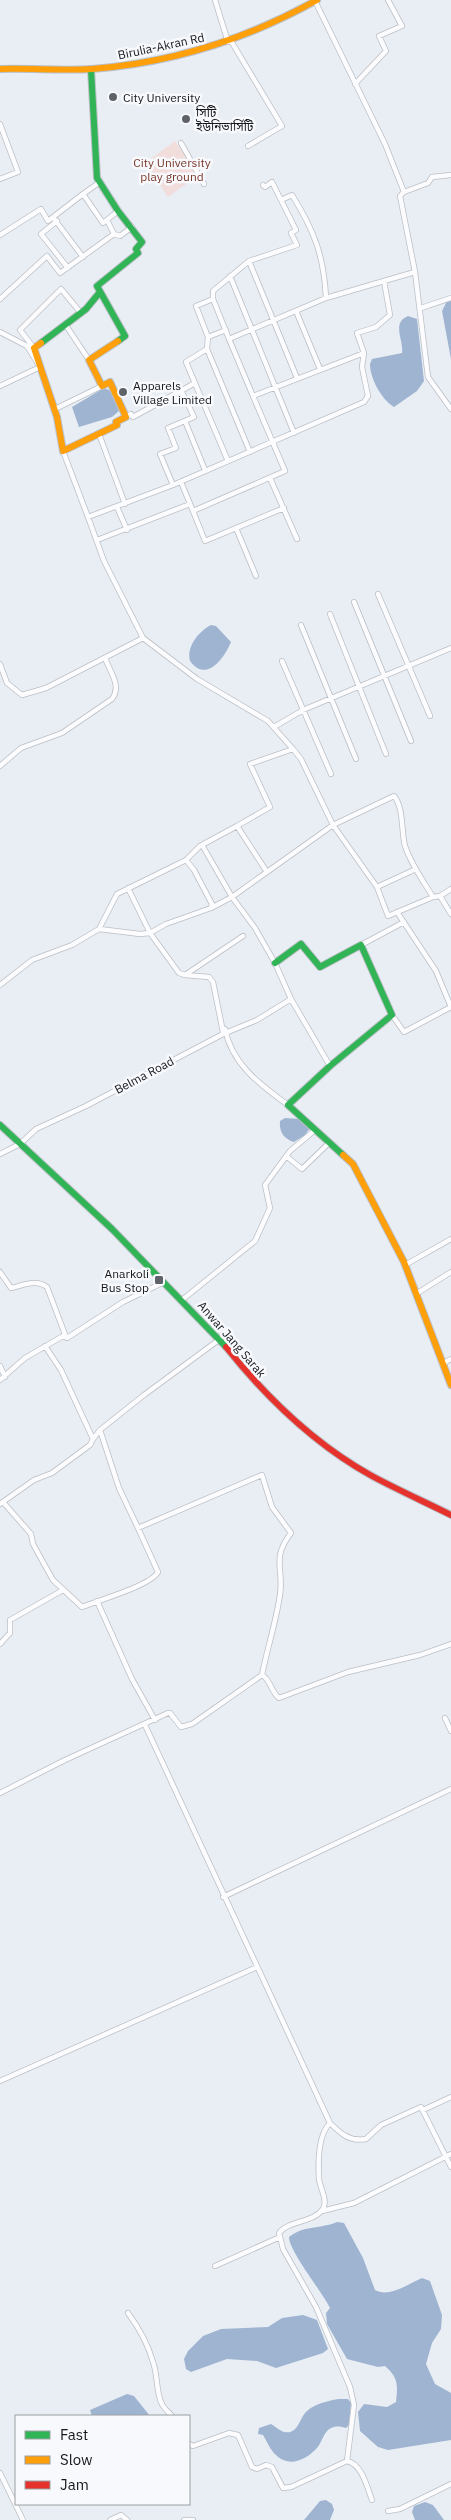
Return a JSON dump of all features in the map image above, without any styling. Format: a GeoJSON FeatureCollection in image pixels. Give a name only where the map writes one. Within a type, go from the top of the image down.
{"type":"FeatureCollection","features":[{"type":"Feature","properties":{"kind":"main road","name":"Birulia-Akran Rd"},"geometry":{"type":"LineString","coordinates":[[0,70],[92,69],[139,65],[230,42],[299,11],[316,0]]}},
{"type":"Feature","properties":{"kind":"main road"},"geometry":{"type":"LineString","coordinates":[[92,69],[97,178],[142,242],[136,249],[138,253],[97,286],[126,336],[89,360],[102,386],[110,382],[126,417],[116,422],[117,425],[63,451],[55,409],[34,348],[81,313],[100,292]]}},
{"type":"Feature","properties":{"kind":"main road"},"geometry":{"type":"LineString","coordinates":[[275,963],[301,944],[320,967],[361,945],[392,1016],[330,1066],[288,1105],[353,1164],[405,1265],[451,1385]]}},
{"type":"Feature","properties":{"kind":"main road","name":"Anwar Jang Sarak"},"geometry":{"type":"LineString","coordinates":[[0,1125],[112,1229],[162,1283],[182,1300],[220,1339],[254,1382],[338,1454],[372,1475],[451,1515]]}},
{"type":"Feature","properties":{"kind":"street"},"geometry":{"type":"LineString","coordinates":[[215,0],[230,42],[282,126],[248,146]]}},
{"type":"Feature","properties":{"kind":"street"},"geometry":{"type":"LineString","coordinates":[[316,0],[385,144],[404,192]]}},
{"type":"Feature","properties":{"kind":"street"},"geometry":{"type":"LineString","coordinates":[[355,84],[386,51],[379,36],[402,26],[388,0]]}},
{"type":"Feature","properties":{"kind":"street"},"geometry":{"type":"LineString","coordinates":[[0,124],[18,172],[0,179]]}},
{"type":"Feature","properties":{"kind":"street"},"geometry":{"type":"LineString","coordinates":[[182,144],[204,184]]}},
{"type":"Feature","properties":{"kind":"street"},"geometry":{"type":"LineString","coordinates":[[451,175],[432,177],[428,183],[404,192],[400,196],[421,308],[428,377],[451,410]]}},
{"type":"Feature","properties":{"kind":"street"},"geometry":{"type":"LineString","coordinates":[[68,268],[41,234],[83,194],[100,182]]}},
{"type":"Feature","properties":{"kind":"street"},"geometry":{"type":"LineString","coordinates":[[193,511],[285,471],[213,299],[213,291],[249,261],[297,245],[292,233],[296,230],[272,182],[265,187],[263,185]]}},
{"type":"Feature","properties":{"kind":"street"},"geometry":{"type":"LineString","coordinates":[[83,194],[103,222],[118,210]]}},
{"type":"Feature","properties":{"kind":"street"},"geometry":{"type":"LineString","coordinates":[[281,200],[292,195],[312,229],[318,249],[326,298]]}},
{"type":"Feature","properties":{"kind":"street"},"geometry":{"type":"LineString","coordinates":[[0,235],[41,209],[48,221],[55,219]]}},
{"type":"Feature","properties":{"kind":"street"},"geometry":{"type":"LineString","coordinates":[[55,219],[83,257]]}},
{"type":"Feature","properties":{"kind":"street"},"geometry":{"type":"LineString","coordinates":[[106,220],[114,234],[120,236],[132,227]]}},
{"type":"Feature","properties":{"kind":"street"},"geometry":{"type":"LineString","coordinates":[[0,299],[47,256],[60,273],[114,234]]}},
{"type":"Feature","properties":{"kind":"street"},"geometry":{"type":"LineString","coordinates":[[249,261],[297,378]]}},
{"type":"Feature","properties":{"kind":"street"},"geometry":{"type":"LineString","coordinates":[[229,339],[326,298],[415,272]]}},
{"type":"Feature","properties":{"kind":"street"},"geometry":{"type":"LineString","coordinates":[[230,276],[294,433]]}},
{"type":"Feature","properties":{"kind":"street"},"geometry":{"type":"LineString","coordinates":[[88,517],[181,482],[364,402],[368,396],[362,367],[364,353],[357,333],[376,327],[390,316],[384,281]]}},
{"type":"Feature","properties":{"kind":"street"},"geometry":{"type":"LineString","coordinates":[[34,348],[20,330],[61,289],[81,313]]}},
{"type":"Feature","properties":{"kind":"street"},"geometry":{"type":"LineString","coordinates":[[421,308],[451,298]]}},
{"type":"Feature","properties":{"kind":"street"},"geometry":{"type":"LineString","coordinates":[[213,299],[196,306],[208,337],[207,349],[250,452]]}},
{"type":"Feature","properties":{"kind":"street"},"geometry":{"type":"LineString","coordinates":[[296,310],[320,369]]}},
{"type":"Feature","properties":{"kind":"street"},"geometry":{"type":"LineString","coordinates":[[65,324],[89,360]]}},
{"type":"Feature","properties":{"kind":"street"},"geometry":{"type":"LineString","coordinates":[[208,337],[226,330]]}},
{"type":"Feature","properties":{"kind":"street"},"geometry":{"type":"LineString","coordinates":[[0,332],[27,346],[40,367],[0,386]]}},
{"type":"Feature","properties":{"kind":"street"},"geometry":{"type":"LineString","coordinates":[[207,349],[186,362],[228,461]]}},
{"type":"Feature","properties":{"kind":"street"},"geometry":{"type":"LineString","coordinates":[[253,396],[364,353]]}},
{"type":"Feature","properties":{"kind":"street"},"geometry":{"type":"LineString","coordinates":[[126,417],[131,414],[133,417],[195,383]]}},
{"type":"Feature","properties":{"kind":"street"},"geometry":{"type":"LineString","coordinates":[[55,409],[102,386]]}},
{"type":"Feature","properties":{"kind":"street"},"geometry":{"type":"LineString","coordinates":[[173,485],[160,454],[176,448],[168,428],[194,418],[181,390]]}},
{"type":"Feature","properties":{"kind":"street"},"geometry":{"type":"LineString","coordinates":[[185,421],[205,470]]}},
{"type":"Feature","properties":{"kind":"street"},"geometry":{"type":"LineString","coordinates":[[99,434],[125,504]]}},
{"type":"Feature","properties":{"kind":"street"},"geometry":{"type":"LineString","coordinates":[[63,451],[104,561],[144,638],[197,679],[247,706],[274,728],[293,749],[301,759],[333,825],[377,887],[388,916],[433,897],[440,896],[451,889]]}},
{"type":"Feature","properties":{"kind":"street"},"geometry":{"type":"LineString","coordinates":[[270,478],[297,539]]}},
{"type":"Feature","properties":{"kind":"street"},"geometry":{"type":"LineString","coordinates":[[181,482],[206,541],[284,508]]}},
{"type":"Feature","properties":{"kind":"street"},"geometry":{"type":"LineString","coordinates":[[97,540],[127,530],[190,504]]}},
{"type":"Feature","properties":{"kind":"street"},"geometry":{"type":"LineString","coordinates":[[117,507],[127,530]]}},
{"type":"Feature","properties":{"kind":"street"},"geometry":{"type":"LineString","coordinates":[[236,528],[256,576]]}},
{"type":"Feature","properties":{"kind":"street"},"geometry":{"type":"LineString","coordinates":[[378,594],[430,716]]}},
{"type":"Feature","properties":{"kind":"street"},"geometry":{"type":"LineString","coordinates":[[354,602],[411,741]]}},
{"type":"Feature","properties":{"kind":"street"},"geometry":{"type":"LineString","coordinates":[[330,614],[386,754]]}},
{"type":"Feature","properties":{"kind":"street"},"geometry":{"type":"LineString","coordinates":[[301,625],[356,759]]}},
{"type":"Feature","properties":{"kind":"street"},"geometry":{"type":"LineString","coordinates":[[0,664],[7,684],[22,695],[46,688],[144,638]]}},
{"type":"Feature","properties":{"kind":"street"},"geometry":{"type":"LineString","coordinates":[[274,728],[303,710],[451,648]]}},
{"type":"Feature","properties":{"kind":"street"},"geometry":{"type":"LineString","coordinates":[[0,766],[21,748],[62,733],[112,699],[117,692],[117,686],[104,658]]}},
{"type":"Feature","properties":{"kind":"street"},"geometry":{"type":"LineString","coordinates":[[282,661],[331,774]]}},
{"type":"Feature","properties":{"kind":"street"},"geometry":{"type":"LineString","coordinates":[[0,985],[32,960],[72,945],[99,929],[117,894],[186,860],[202,845],[270,807],[250,764],[293,749]]}},
{"type":"Feature","properties":{"kind":"street"},"geometry":{"type":"LineString","coordinates":[[99,929],[140,934],[150,933],[166,924],[211,908],[232,897],[333,825],[394,796],[398,805],[405,846],[433,897]]}},
{"type":"Feature","properties":{"kind":"street"},"geometry":{"type":"LineString","coordinates":[[237,826],[267,872]]}},
{"type":"Feature","properties":{"kind":"street"},"geometry":{"type":"LineString","coordinates":[[202,845],[232,897],[255,928],[275,963],[291,999],[330,1066]]}},
{"type":"Feature","properties":{"kind":"street"},"geometry":{"type":"LineString","coordinates":[[186,860],[206,891],[212,904],[211,908]]}},
{"type":"Feature","properties":{"kind":"street"},"geometry":{"type":"LineString","coordinates":[[377,887],[416,869]]}},
{"type":"Feature","properties":{"kind":"street"},"geometry":{"type":"LineString","coordinates":[[128,888],[150,933],[177,971],[185,975],[209,977],[213,982],[223,1034]]}},
{"type":"Feature","properties":{"kind":"street"},"geometry":{"type":"LineString","coordinates":[[440,896],[451,914]]}},
{"type":"Feature","properties":{"kind":"street"},"geometry":{"type":"LineString","coordinates":[[392,1016],[404,1032],[451,1007],[436,970],[398,912]]}},
{"type":"Feature","properties":{"kind":"street"},"geometry":{"type":"LineString","coordinates":[[361,945],[404,922]]}},
{"type":"Feature","properties":{"kind":"street"},"geometry":{"type":"LineString","coordinates":[[185,975],[243,936]]}},
{"type":"Feature","properties":{"kind":"street","name":"Belma Road"},"geometry":{"type":"LineString","coordinates":[[0,1154],[20,1144],[36,1128],[86,1106],[223,1034],[257,1020],[291,999]]}},
{"type":"Feature","properties":{"kind":"street"},"geometry":{"type":"LineString","coordinates":[[223,1034],[226,1029],[230,1047],[247,1072],[288,1105]]}},
{"type":"Feature","properties":{"kind":"street"},"geometry":{"type":"LineString","coordinates":[[182,1300],[255,1241],[270,1208],[265,1185],[286,1156],[315,1130]]}},
{"type":"Feature","properties":{"kind":"street"},"geometry":{"type":"LineString","coordinates":[[286,1156],[302,1169],[330,1143]]}},
{"type":"Feature","properties":{"kind":"street"},"geometry":{"type":"LineString","coordinates":[[405,1265],[451,1239]]}},
{"type":"Feature","properties":{"kind":"street"},"geometry":{"type":"LineString","coordinates":[[0,1272],[11,1288],[34,1282],[41,1282],[47,1287],[66,1338]]}},
{"type":"Feature","properties":{"kind":"street"},"geometry":{"type":"LineString","coordinates":[[416,1294],[451,1272]]}},
{"type":"Feature","properties":{"kind":"street"},"geometry":{"type":"LineString","coordinates":[[2,1378],[25,1358],[45,1346],[63,1336],[66,1338],[122,1302],[162,1283]]}},
{"type":"Feature","properties":{"kind":"street"},"geometry":{"type":"LineString","coordinates":[[100,1430],[119,1488],[158,1572],[156,1576],[142,1584],[82,1606],[53,1580],[33,1544],[31,1534],[2,1503],[34,1480],[52,1474],[90,1445],[100,1430],[220,1339]]}},
{"type":"Feature","properties":{"kind":"street"},"geometry":{"type":"LineString","coordinates":[[45,1346],[61,1370],[93,1439]]}},
{"type":"Feature","properties":{"kind":"street"},"geometry":{"type":"LineString","coordinates":[[442,1364],[451,1359]]}},
{"type":"Feature","properties":{"kind":"street"},"geometry":{"type":"LineString","coordinates":[[0,1366],[2,1378]]}},
{"type":"Feature","properties":{"kind":"street"},"geometry":{"type":"LineString","coordinates":[[0,1793],[65,1760],[170,1713],[182,1727],[192,1724],[262,1675],[280,1595],[278,1557],[282,1544],[291,1533],[272,1507],[262,1475],[138,1528]]}},
{"type":"Feature","properties":{"kind":"street"},"geometry":{"type":"LineString","coordinates":[[0,1644],[10,1633],[10,1620],[63,1590]]}},
{"type":"Feature","properties":{"kind":"street"},"geometry":{"type":"LineString","coordinates":[[97,1601],[132,1679],[155,1720]]}},
{"type":"Feature","properties":{"kind":"street"},"geometry":{"type":"LineString","coordinates":[[262,1675],[266,1677],[273,1692],[279,1698],[348,1672],[420,1655],[451,1644]]}},
{"type":"Feature","properties":{"kind":"street"},"geometry":{"type":"LineString","coordinates":[[445,1718],[451,1731]]}},
{"type":"Feature","properties":{"kind":"street"},"geometry":{"type":"LineString","coordinates":[[145,1725],[223,1897],[330,2123],[340,2134],[360,2140],[370,2137],[381,2125],[419,2107],[423,2110],[451,2167]]}},
{"type":"Feature","properties":{"kind":"street"},"geometry":{"type":"LineString","coordinates":[[223,1897],[451,1789]]}},
{"type":"Feature","properties":{"kind":"street"},"geometry":{"type":"LineString","coordinates":[[0,2081],[257,1967]]}},
{"type":"Feature","properties":{"kind":"street"},"geometry":{"type":"LineString","coordinates":[[423,2110],[451,2097]]}},
{"type":"Feature","properties":{"kind":"street"},"geometry":{"type":"LineString","coordinates":[[322,2211],[325,2205],[320,2179],[322,2138],[330,2123]]}},
{"type":"Feature","properties":{"kind":"street"},"geometry":{"type":"LineString","coordinates":[[347,2461],[354,2405],[350,2387],[316,2306],[283,2249],[280,2237],[281,2230],[322,2211],[354,2203],[451,2154]]}},
{"type":"Feature","properties":{"kind":"street"},"geometry":{"type":"LineString","coordinates":[[215,2266],[280,2237]]}},
{"type":"Feature","properties":{"kind":"street"},"geometry":{"type":"LineString","coordinates":[[128,2313],[140,2331],[153,2362],[160,2400],[171,2415]]}},
{"type":"Feature","properties":{"kind":"street"},"geometry":{"type":"LineString","coordinates":[[190,2444],[193,2446],[229,2433],[238,2435],[252,2468],[256,2469],[266,2465],[272,2467],[283,2488],[291,2487],[347,2461],[357,2465],[372,2500]]}},
{"type":"Feature","properties":{"kind":"street"},"geometry":{"type":"LineString","coordinates":[[0,2473],[15,2504]]}},
{"type":"Feature","properties":{"kind":"street"},"geometry":{"type":"LineString","coordinates":[[388,2511],[400,2508],[451,2484]]}},
{"type":"Feature","properties":{"kind":"street"},"geometry":{"type":"LineString","coordinates":[[16,2505],[23,2520]]}},
{"type":"Feature","properties":{"kind":"street"},"geometry":{"type":"LineString","coordinates":[[110,2520],[121,2515],[127,2520]]}},
{"type":"Feature","properties":{"kind":"street"},"geometry":{"type":"LineString","coordinates":[[184,2520],[192,2520]]}},
{"type":"Feature","properties":{"kind":"green space","name":"City University play ground"},"geometry":{"type":"Polygon","coordinates":[[[175,141],[199,175],[168,197],[145,163],[175,141]]]}},
{"type":"Feature","properties":{"kind":"water"},"geometry":{"type":"Polygon","coordinates":[[[451,300],[451,359],[442,311],[447,301],[451,300]]]}},
{"type":"Feature","properties":{"kind":"water"},"geometry":{"type":"Polygon","coordinates":[[[408,316],[417,319],[424,381],[417,391],[394,407],[377,388],[370,370],[370,364],[372,359],[402,353],[399,327],[403,319],[408,316]]]}},
{"type":"Feature","properties":{"kind":"water"},"geometry":{"type":"Polygon","coordinates":[[[104,388],[111,391],[119,411],[112,417],[79,427],[72,407],[104,388]]]}},
{"type":"Feature","properties":{"kind":"water"},"geometry":{"type":"Polygon","coordinates":[[[211,625],[216,626],[231,642],[224,655],[214,666],[202,670],[190,661],[190,650],[198,635],[211,625]]]}},
{"type":"Feature","properties":{"kind":"water"},"geometry":{"type":"Polygon","coordinates":[[[285,1118],[300,1119],[310,1128],[305,1135],[294,1142],[290,1141],[285,1137],[280,1128],[280,1121],[285,1118]]]}},
{"type":"Feature","properties":{"kind":"water"},"geometry":{"type":"Polygon","coordinates":[[[337,2222],[344,2223],[363,2258],[375,2290],[380,2292],[392,2291],[422,2278],[430,2281],[442,2315],[441,2329],[432,2343],[426,2364],[435,2384],[451,2393],[451,2440],[388,2450],[378,2447],[360,2431],[358,2412],[364,2404],[387,2407],[396,2402],[397,2386],[395,2378],[385,2366],[378,2367],[347,2359],[327,2324],[326,2313],[330,2308],[294,2251],[289,2237],[307,2229],[337,2222]]]}},
{"type":"Feature","properties":{"kind":"water"},"geometry":{"type":"Polygon","coordinates":[[[303,2315],[317,2320],[328,2349],[323,2353],[276,2368],[257,2361],[227,2359],[191,2372],[186,2369],[184,2359],[188,2351],[203,2336],[221,2329],[268,2327],[282,2318],[303,2315]]]}},
{"type":"Feature","properties":{"kind":"water"},"geometry":{"type":"Polygon","coordinates":[[[127,2394],[134,2396],[149,2415],[92,2415],[90,2410],[127,2394]]]}},
{"type":"Feature","properties":{"kind":"water"},"geometry":{"type":"Polygon","coordinates":[[[348,2399],[351,2403],[349,2425],[346,2428],[335,2427],[328,2430],[317,2448],[303,2459],[292,2462],[281,2459],[272,2451],[263,2435],[258,2434],[259,2428],[271,2424],[284,2432],[292,2431],[298,2426],[309,2409],[321,2403],[348,2399]]]}},
{"type":"Feature","properties":{"kind":"water"},"geometry":{"type":"Polygon","coordinates":[[[326,2500],[332,2504],[334,2510],[330,2520],[304,2520],[320,2501],[326,2500]]]}},
{"type":"Feature","properties":{"kind":"water"},"geometry":{"type":"Polygon","coordinates":[[[425,2502],[433,2505],[444,2520],[415,2520],[412,2512],[414,2506],[425,2502]]]}},
{"type":"Feature","properties":{"kind":"traffic: fast"},"geometry":{"type":"LineString","coordinates":[[91,69],[97,178],[118,211],[142,242],[136,249],[138,253],[97,286],[125,336],[118,341]]}},
{"type":"Feature","properties":{"kind":"traffic: fast"},"geometry":{"type":"LineString","coordinates":[[41,343],[86,309],[100,292]]}},
{"type":"Feature","properties":{"kind":"traffic: fast"},"geometry":{"type":"LineString","coordinates":[[275,963],[301,944],[320,967],[361,945],[392,1015],[330,1066],[288,1105],[343,1155]]}},
{"type":"Feature","properties":{"kind":"traffic: fast"},"geometry":{"type":"LineString","coordinates":[[0,1125],[112,1229],[226,1347]]}},
{"type":"Feature","properties":{"kind":"traffic: slow"},"geometry":{"type":"LineString","coordinates":[[0,69],[92,69],[122,66],[180,55],[208,47],[264,26],[317,0]]}},
{"type":"Feature","properties":{"kind":"traffic: slow"},"geometry":{"type":"LineString","coordinates":[[41,343],[34,348],[57,417],[63,451],[117,425],[116,422],[126,417],[110,382],[102,386],[89,360],[118,341]]}},
{"type":"Feature","properties":{"kind":"traffic: slow"},"geometry":{"type":"LineString","coordinates":[[343,1155],[353,1164],[404,1262],[451,1385]]}},
{"type":"Feature","properties":{"kind":"traffic: jam"},"geometry":{"type":"LineString","coordinates":[[226,1347],[275,1402],[331,1450],[372,1476],[451,1515]]}},
{"type":"Feature","properties":{"kind":"place","name":"City University"},"geometry":{"type":"Point","coordinates":[113,97]}},
{"type":"Feature","properties":{"kind":"place","name":"সিটি ইউনিভার্সিটি"},"geometry":{"type":"Point","coordinates":[186,119]}},
{"type":"Feature","properties":{"kind":"place","name":"Apparels Village Limited"},"geometry":{"type":"Point","coordinates":[123,392]}},
{"type":"Feature","properties":{"kind":"place","name":"Anarkoli Bus Stop"},"geometry":{"type":"Point","coordinates":[159,1280]}}]}
